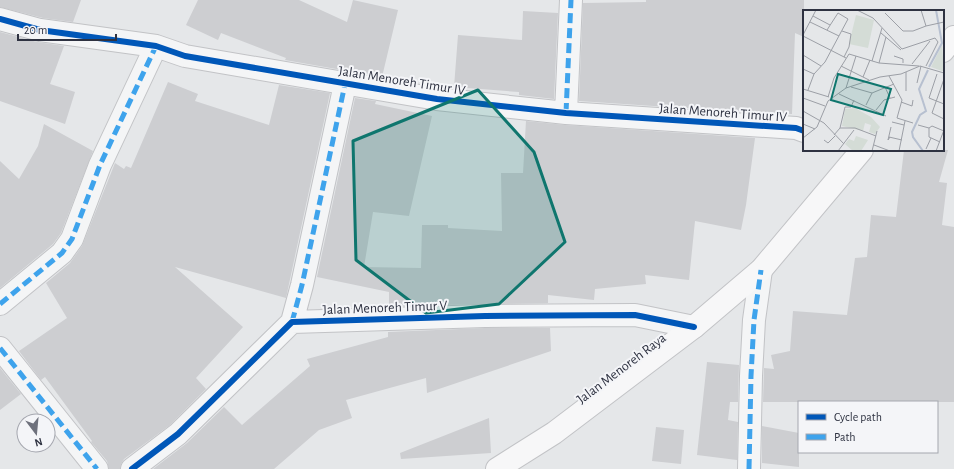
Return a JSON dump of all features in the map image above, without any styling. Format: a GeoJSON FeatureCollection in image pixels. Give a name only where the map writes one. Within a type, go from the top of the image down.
{"type":"FeatureCollection","features":[{"type":"Feature","properties":{"kind":"main road","name":"Jalan Menoreh Raya"},"geometry":{"type":"LineString","coordinates":[[497,469],[554,433],[694,327],[761,270],[859,151]]}},
{"type":"Feature","properties":{"kind":"street"},"geometry":{"type":"LineString","coordinates":[[566,113],[572,0]]}},
{"type":"Feature","properties":{"kind":"street","name":"Jalan Menoreh Timur IV"},"geometry":{"type":"LineString","coordinates":[[0,19],[40,30],[156,46],[185,56],[436,99],[566,113],[796,128],[803,131]]}},
{"type":"Feature","properties":{"kind":"street"},"geometry":{"type":"LineString","coordinates":[[0,304],[62,253],[72,238],[100,165],[156,46]]}},
{"type":"Feature","properties":{"kind":"street"},"geometry":{"type":"LineString","coordinates":[[132,469],[178,434],[292,322],[302,285],[345,84]]}},
{"type":"Feature","properties":{"kind":"street"},"geometry":{"type":"LineString","coordinates":[[749,469],[751,368],[754,320],[761,270]]}},
{"type":"Feature","properties":{"kind":"street","name":"Jalan Menoreh Timur V"},"geometry":{"type":"LineString","coordinates":[[292,322],[485,316],[635,315],[694,327]]}},
{"type":"Feature","properties":{"kind":"street"},"geometry":{"type":"LineString","coordinates":[[0,348],[97,469]]}},
{"type":"Feature","properties":{"kind":"highlighted area"},"geometry":{"type":"Polygon","coordinates":[[[478,90],[534,152],[565,242],[499,304],[426,313],[356,260],[353,141],[478,90]]]}},
{"type":"Feature","properties":{"kind":"building"},"geometry":{"type":"Polygon","coordinates":[[[0,0],[81,0],[73,22],[43,18],[0,7],[0,0]]]}},
{"type":"Feature","properties":{"kind":"building"},"geometry":{"type":"Polygon","coordinates":[[[198,0],[299,0],[347,22],[353,0],[398,10],[382,77],[285,60],[286,58],[221,33],[218,40],[186,25],[198,0]]]}},
{"type":"Feature","properties":{"kind":"building"},"geometry":{"type":"Polygon","coordinates":[[[646,0],[804,0],[803,37],[795,33],[792,114],[579,101],[583,3],[646,2],[646,0]]]}},
{"type":"Feature","properties":{"kind":"building"},"geometry":{"type":"Polygon","coordinates":[[[523,11],[558,13],[554,99],[519,95],[519,92],[454,87],[458,35],[522,40],[523,11]]]}},
{"type":"Feature","properties":{"kind":"building"},"geometry":{"type":"Polygon","coordinates":[[[0,32],[37,42],[64,46],[50,84],[75,92],[65,124],[0,101],[0,32]]]}},
{"type":"Feature","properties":{"kind":"building"},"geometry":{"type":"Polygon","coordinates":[[[168,82],[198,94],[195,101],[269,125],[279,85],[330,93],[286,298],[175,267],[243,327],[196,378],[206,389],[170,425],[124,459],[120,469],[109,469],[107,461],[91,442],[92,441],[45,377],[41,380],[19,351],[67,318],[46,283],[70,263],[82,246],[115,163],[124,169],[126,166],[131,168],[168,82]]]}},
{"type":"Feature","properties":{"kind":"building"},"geometry":{"type":"Polygon","coordinates":[[[355,98],[376,101],[375,104],[432,116],[409,216],[373,212],[364,267],[421,268],[422,225],[448,225],[448,228],[502,231],[501,173],[523,173],[526,121],[755,138],[741,230],[695,221],[689,280],[645,275],[646,284],[595,289],[594,300],[548,295],[548,303],[389,306],[389,292],[317,277],[355,98]]]}},
{"type":"Feature","properties":{"kind":"building"},"geometry":{"type":"Polygon","coordinates":[[[44,124],[93,151],[61,233],[53,244],[0,288],[0,161],[19,179],[38,146],[44,124]]]}},
{"type":"Feature","properties":{"kind":"building"},"geometry":{"type":"Polygon","coordinates":[[[948,150],[939,182],[947,183],[942,225],[954,227],[954,402],[763,402],[764,368],[774,369],[771,355],[790,351],[793,311],[847,315],[855,258],[867,257],[871,215],[896,217],[904,151],[948,150]]]}},
{"type":"Feature","properties":{"kind":"building"},"geometry":{"type":"Polygon","coordinates":[[[485,328],[550,328],[551,351],[427,393],[426,378],[346,400],[352,418],[319,430],[274,469],[153,469],[187,443],[224,407],[242,425],[310,366],[307,359],[388,337],[388,332],[485,328]]]}},
{"type":"Feature","properties":{"kind":"building"},"geometry":{"type":"Polygon","coordinates":[[[707,362],[739,365],[738,402],[730,402],[728,420],[738,422],[737,460],[697,455],[707,362]]]}},
{"type":"Feature","properties":{"kind":"building"},"geometry":{"type":"Polygon","coordinates":[[[0,368],[21,394],[0,410],[0,368]]]}},
{"type":"Feature","properties":{"kind":"building"},"geometry":{"type":"Polygon","coordinates":[[[489,418],[491,453],[401,459],[400,453],[489,418]]]}},
{"type":"Feature","properties":{"kind":"building"},"geometry":{"type":"Polygon","coordinates":[[[762,426],[798,433],[799,467],[762,463],[762,426]]]}},
{"type":"Feature","properties":{"kind":"building"},"geometry":{"type":"Polygon","coordinates":[[[656,427],[684,430],[681,464],[652,461],[656,427]]]}},
{"type":"Feature","properties":{"kind":"marked path"},"geometry":{"type":"LineString","coordinates":[[566,113],[571,0]]}},
{"type":"Feature","properties":{"kind":"marked path"},"geometry":{"type":"LineString","coordinates":[[0,304],[62,253],[72,239],[100,165],[156,46]]}},
{"type":"Feature","properties":{"kind":"marked path"},"geometry":{"type":"LineString","coordinates":[[292,322],[302,285],[345,84]]}},
{"type":"Feature","properties":{"kind":"marked path"},"geometry":{"type":"LineString","coordinates":[[749,469],[754,320],[761,270]]}},
{"type":"Feature","properties":{"kind":"marked path"},"geometry":{"type":"LineString","coordinates":[[0,348],[97,469]]}},
{"type":"Feature","properties":{"kind":"cycle path"},"geometry":{"type":"LineString","coordinates":[[0,19],[40,30],[156,46],[185,56],[437,99],[566,113],[796,128],[803,131]]}},
{"type":"Feature","properties":{"kind":"cycle path"},"geometry":{"type":"LineString","coordinates":[[132,469],[178,434],[292,322],[485,316],[635,315],[694,327]]}}]}
